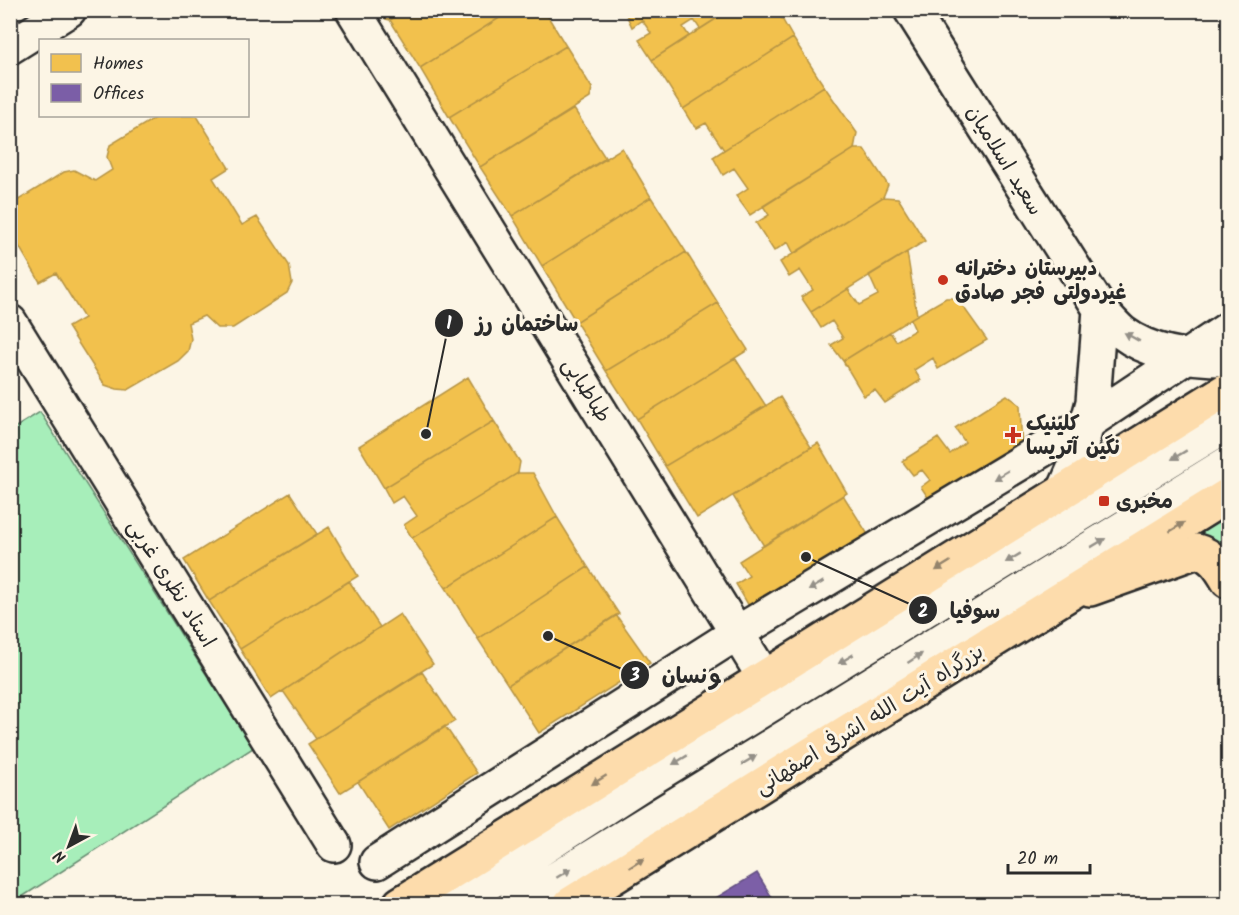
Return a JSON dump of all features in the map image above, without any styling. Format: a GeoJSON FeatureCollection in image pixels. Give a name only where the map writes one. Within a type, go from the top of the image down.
{"type":"FeatureCollection","features":[{"type":"Feature","properties":{"kind":"main road"},"geometry":{"type":"LineString","coordinates":[[400,904],[1228,389]]}},
{"type":"Feature","properties":{"kind":"main road","name":"بزرگراه آیت الله اشرفی اصفهانی"},"geometry":{"type":"LineString","coordinates":[[570,904],[1228,495]]}},
{"type":"Feature","properties":{"kind":"main road"},"geometry":{"type":"LineString","coordinates":[[1065,597],[1197,551],[1206,554],[1220,567],[1228,581]]}},
{"type":"Feature","properties":{"kind":"street"},"geometry":{"type":"LineString","coordinates":[[10,47],[69,10]]}},
{"type":"Feature","properties":{"kind":"street","name":"طباطبایی"},"geometry":{"type":"LineString","coordinates":[[353,10],[764,677]]}},
{"type":"Feature","properties":{"kind":"street","name":"سعید اسلامیان"},"geometry":{"type":"LineString","coordinates":[[911,10],[1100,309],[1124,333],[1149,347],[1184,356],[1228,359]]}},
{"type":"Feature","properties":{"kind":"street"},"geometry":{"type":"LineString","coordinates":[[1064,491],[1076,464],[1093,402],[1100,309]]}},
{"type":"Feature","properties":{"kind":"street","name":"استاد نظری غربی"},"geometry":{"type":"LineString","coordinates":[[10,322],[334,845]]}},
{"type":"Feature","properties":{"kind":"street"},"geometry":{"type":"LineString","coordinates":[[377,862],[737,633],[1087,423],[1184,356],[1228,329]]}},
{"type":"Feature","properties":{"kind":"street"},"geometry":{"type":"LineString","coordinates":[[456,904],[645,782],[1228,424]]}},
{"type":"Feature","properties":{"kind":"street"},"geometry":{"type":"LineString","coordinates":[[515,904],[1228,463]]}},
{"type":"Feature","properties":{"kind":"green space"},"geometry":{"type":"Polygon","coordinates":[[[40,412],[253,748],[11,904],[11,430],[40,412]]]}},
{"type":"Feature","properties":{"kind":"green space"},"geometry":{"type":"Polygon","coordinates":[[[1228,511],[1228,567],[1178,549],[1198,530],[1228,511]]]}},
{"type":"Feature","properties":{"kind":"building: Homes"},"geometry":{"type":"Polygon","coordinates":[[[381,10],[406,10],[390,20],[386,19],[381,10]]]}},
{"type":"Feature","properties":{"kind":"building: Homes"},"geometry":{"type":"Polygon","coordinates":[[[406,10],[512,10],[420,68],[390,20],[406,10]]]}},
{"type":"Feature","properties":{"kind":"building: Homes"},"geometry":{"type":"Polygon","coordinates":[[[512,10],[544,10],[566,46],[449,117],[420,68],[512,10]]]}},
{"type":"Feature","properties":{"kind":"building: Homes"},"geometry":{"type":"Polygon","coordinates":[[[624,10],[730,10],[700,29],[694,20],[683,27],[689,36],[652,60],[639,40],[651,33],[642,20],[632,27],[624,10]]]}},
{"type":"Feature","properties":{"kind":"building: Homes"},"geometry":{"type":"Polygon","coordinates":[[[730,10],[777,10],[793,38],[683,109],[652,60],[730,10]]]}},
{"type":"Feature","properties":{"kind":"building: Homes"},"geometry":{"type":"Polygon","coordinates":[[[793,38],[824,86],[724,150],[706,123],[697,128],[691,122],[683,109],[793,38]]]}},
{"type":"Feature","properties":{"kind":"building: Homes"},"geometry":{"type":"Polygon","coordinates":[[[566,46],[592,88],[590,98],[480,167],[449,117],[566,46]]]}},
{"type":"Feature","properties":{"kind":"building: Homes"},"geometry":{"type":"Polygon","coordinates":[[[824,86],[857,133],[854,149],[750,215],[736,196],[748,188],[734,168],[723,175],[713,157],[824,86]]]}},
{"type":"Feature","properties":{"kind":"building: Homes"},"geometry":{"type":"Polygon","coordinates":[[[574,109],[606,159],[512,216],[480,167],[574,109]]]}},
{"type":"Feature","properties":{"kind":"building: Homes"},"geometry":{"type":"Polygon","coordinates":[[[156,117],[198,117],[229,168],[213,178],[242,225],[257,217],[289,265],[292,283],[287,293],[233,328],[217,328],[204,316],[188,323],[191,339],[188,351],[178,361],[128,390],[105,385],[68,327],[84,318],[56,273],[40,282],[10,231],[10,208],[15,202],[64,172],[74,170],[95,181],[112,170],[107,157],[110,145],[156,117]]]}},
{"type":"Feature","properties":{"kind":"building: Homes"},"geometry":{"type":"Polygon","coordinates":[[[622,148],[651,197],[542,266],[512,216],[622,148]]]}},
{"type":"Feature","properties":{"kind":"building: Homes"},"geometry":{"type":"Polygon","coordinates":[[[854,149],[864,149],[888,185],[883,197],[794,254],[788,242],[774,251],[756,223],[769,215],[763,206],[854,149]]]}},
{"type":"Feature","properties":{"kind":"building: Homes"},"geometry":{"type":"Polygon","coordinates":[[[651,197],[686,252],[576,322],[542,266],[651,197]]]}},
{"type":"Feature","properties":{"kind":"building: Homes"},"geometry":{"type":"Polygon","coordinates":[[[883,197],[898,198],[925,241],[811,312],[801,297],[813,290],[800,270],[789,277],[780,262],[883,197]]]}},
{"type":"Feature","properties":{"kind":"building: Homes"},"geometry":{"type":"Polygon","coordinates":[[[686,252],[718,303],[606,371],[576,322],[686,252]]]}},
{"type":"Feature","properties":{"kind":"building: Homes"},"geometry":{"type":"Polygon","coordinates":[[[907,252],[917,315],[843,361],[831,345],[843,338],[832,321],[821,328],[811,312],[848,289],[859,305],[878,295],[869,275],[907,252]]]}},
{"type":"Feature","properties":{"kind":"building: Homes"},"geometry":{"type":"Polygon","coordinates":[[[946,298],[957,298],[987,340],[938,369],[933,358],[914,370],[921,380],[885,403],[875,390],[864,396],[843,361],[890,332],[896,341],[915,330],[910,319],[946,298]]]}},
{"type":"Feature","properties":{"kind":"building: Homes"},"geometry":{"type":"Polygon","coordinates":[[[718,303],[748,350],[637,419],[606,371],[718,303]]]}},
{"type":"Feature","properties":{"kind":"building: Homes"},"geometry":{"type":"Polygon","coordinates":[[[735,358],[766,406],[665,466],[637,419],[735,358]]]}},
{"type":"Feature","properties":{"kind":"building: Homes"},"geometry":{"type":"Polygon","coordinates":[[[468,377],[494,421],[384,488],[359,446],[468,377]]]}},
{"type":"Feature","properties":{"kind":"building: Homes"},"geometry":{"type":"Polygon","coordinates":[[[1007,395],[1020,405],[1022,451],[933,505],[921,487],[930,480],[922,470],[913,475],[902,461],[938,438],[950,454],[965,442],[955,428],[1007,395]]]}},
{"type":"Feature","properties":{"kind":"building: Homes"},"geometry":{"type":"Polygon","coordinates":[[[780,397],[811,447],[697,518],[665,466],[780,397]]]}},
{"type":"Feature","properties":{"kind":"building: Homes"},"geometry":{"type":"Polygon","coordinates":[[[494,421],[520,462],[518,473],[412,538],[404,525],[417,516],[403,496],[392,503],[384,488],[494,421]]]}},
{"type":"Feature","properties":{"kind":"building: Homes"},"geometry":{"type":"Polygon","coordinates":[[[818,443],[847,493],[764,546],[733,496],[818,443]]]}},
{"type":"Feature","properties":{"kind":"building: Homes"},"geometry":{"type":"Polygon","coordinates":[[[518,473],[533,473],[557,517],[446,588],[412,538],[518,473]]]}},
{"type":"Feature","properties":{"kind":"building: Homes"},"geometry":{"type":"Polygon","coordinates":[[[290,493],[317,534],[209,601],[184,560],[290,493]]]}},
{"type":"Feature","properties":{"kind":"building: Homes"},"geometry":{"type":"Polygon","coordinates":[[[843,495],[874,544],[756,618],[736,584],[749,576],[739,561],[843,495]]]}},
{"type":"Feature","properties":{"kind":"building: Homes"},"geometry":{"type":"Polygon","coordinates":[[[557,517],[588,567],[478,639],[446,588],[557,517]]]}},
{"type":"Feature","properties":{"kind":"building: Homes"},"geometry":{"type":"Polygon","coordinates":[[[329,527],[358,576],[240,649],[209,601],[329,527]]]}},
{"type":"Feature","properties":{"kind":"building: Homes"},"geometry":{"type":"Polygon","coordinates":[[[588,567],[619,614],[508,685],[478,639],[588,567]]]}},
{"type":"Feature","properties":{"kind":"building: Homes"},"geometry":{"type":"Polygon","coordinates":[[[349,581],[380,627],[271,699],[240,649],[349,581]]]}},
{"type":"Feature","properties":{"kind":"building: Homes"},"geometry":{"type":"Polygon","coordinates":[[[400,614],[433,664],[316,739],[283,691],[400,614]]]}},
{"type":"Feature","properties":{"kind":"building: Homes"},"geometry":{"type":"Polygon","coordinates":[[[616,615],[650,663],[539,733],[508,685],[616,615]]]}},
{"type":"Feature","properties":{"kind":"building: Homes"},"geometry":{"type":"Polygon","coordinates":[[[422,672],[455,721],[340,793],[308,744],[422,672]]]}},
{"type":"Feature","properties":{"kind":"building: Homes"},"geometry":{"type":"Polygon","coordinates":[[[445,726],[477,773],[389,830],[358,782],[445,726]]]}},
{"type":"Feature","properties":{"kind":"building: Offices"},"geometry":{"type":"Polygon","coordinates":[[[757,873],[776,904],[706,904],[757,873]]]}},
{"type":"Feature","properties":{"kind":"place","name":"دبیرستان دخترانه غیردولتی فجر صادق"},"geometry":{"type":"Point","coordinates":[943,280]}},
{"type":"Feature","properties":{"kind":"place","name":"ساختمان رز"},"geometry":{"type":"Point","coordinates":[426,434]}},
{"type":"Feature","properties":{"kind":"place","name":"کلینیک نگین آتریسا"},"geometry":{"type":"Point","coordinates":[1013,435]}},
{"type":"Feature","properties":{"kind":"place","name":"مخبری"},"geometry":{"type":"Point","coordinates":[1104,501]}},
{"type":"Feature","properties":{"kind":"place","name":"سوفیا"},"geometry":{"type":"Point","coordinates":[806,557]}},
{"type":"Feature","properties":{"kind":"place","name":"ونسان"},"geometry":{"type":"Point","coordinates":[548,636]}}]}
